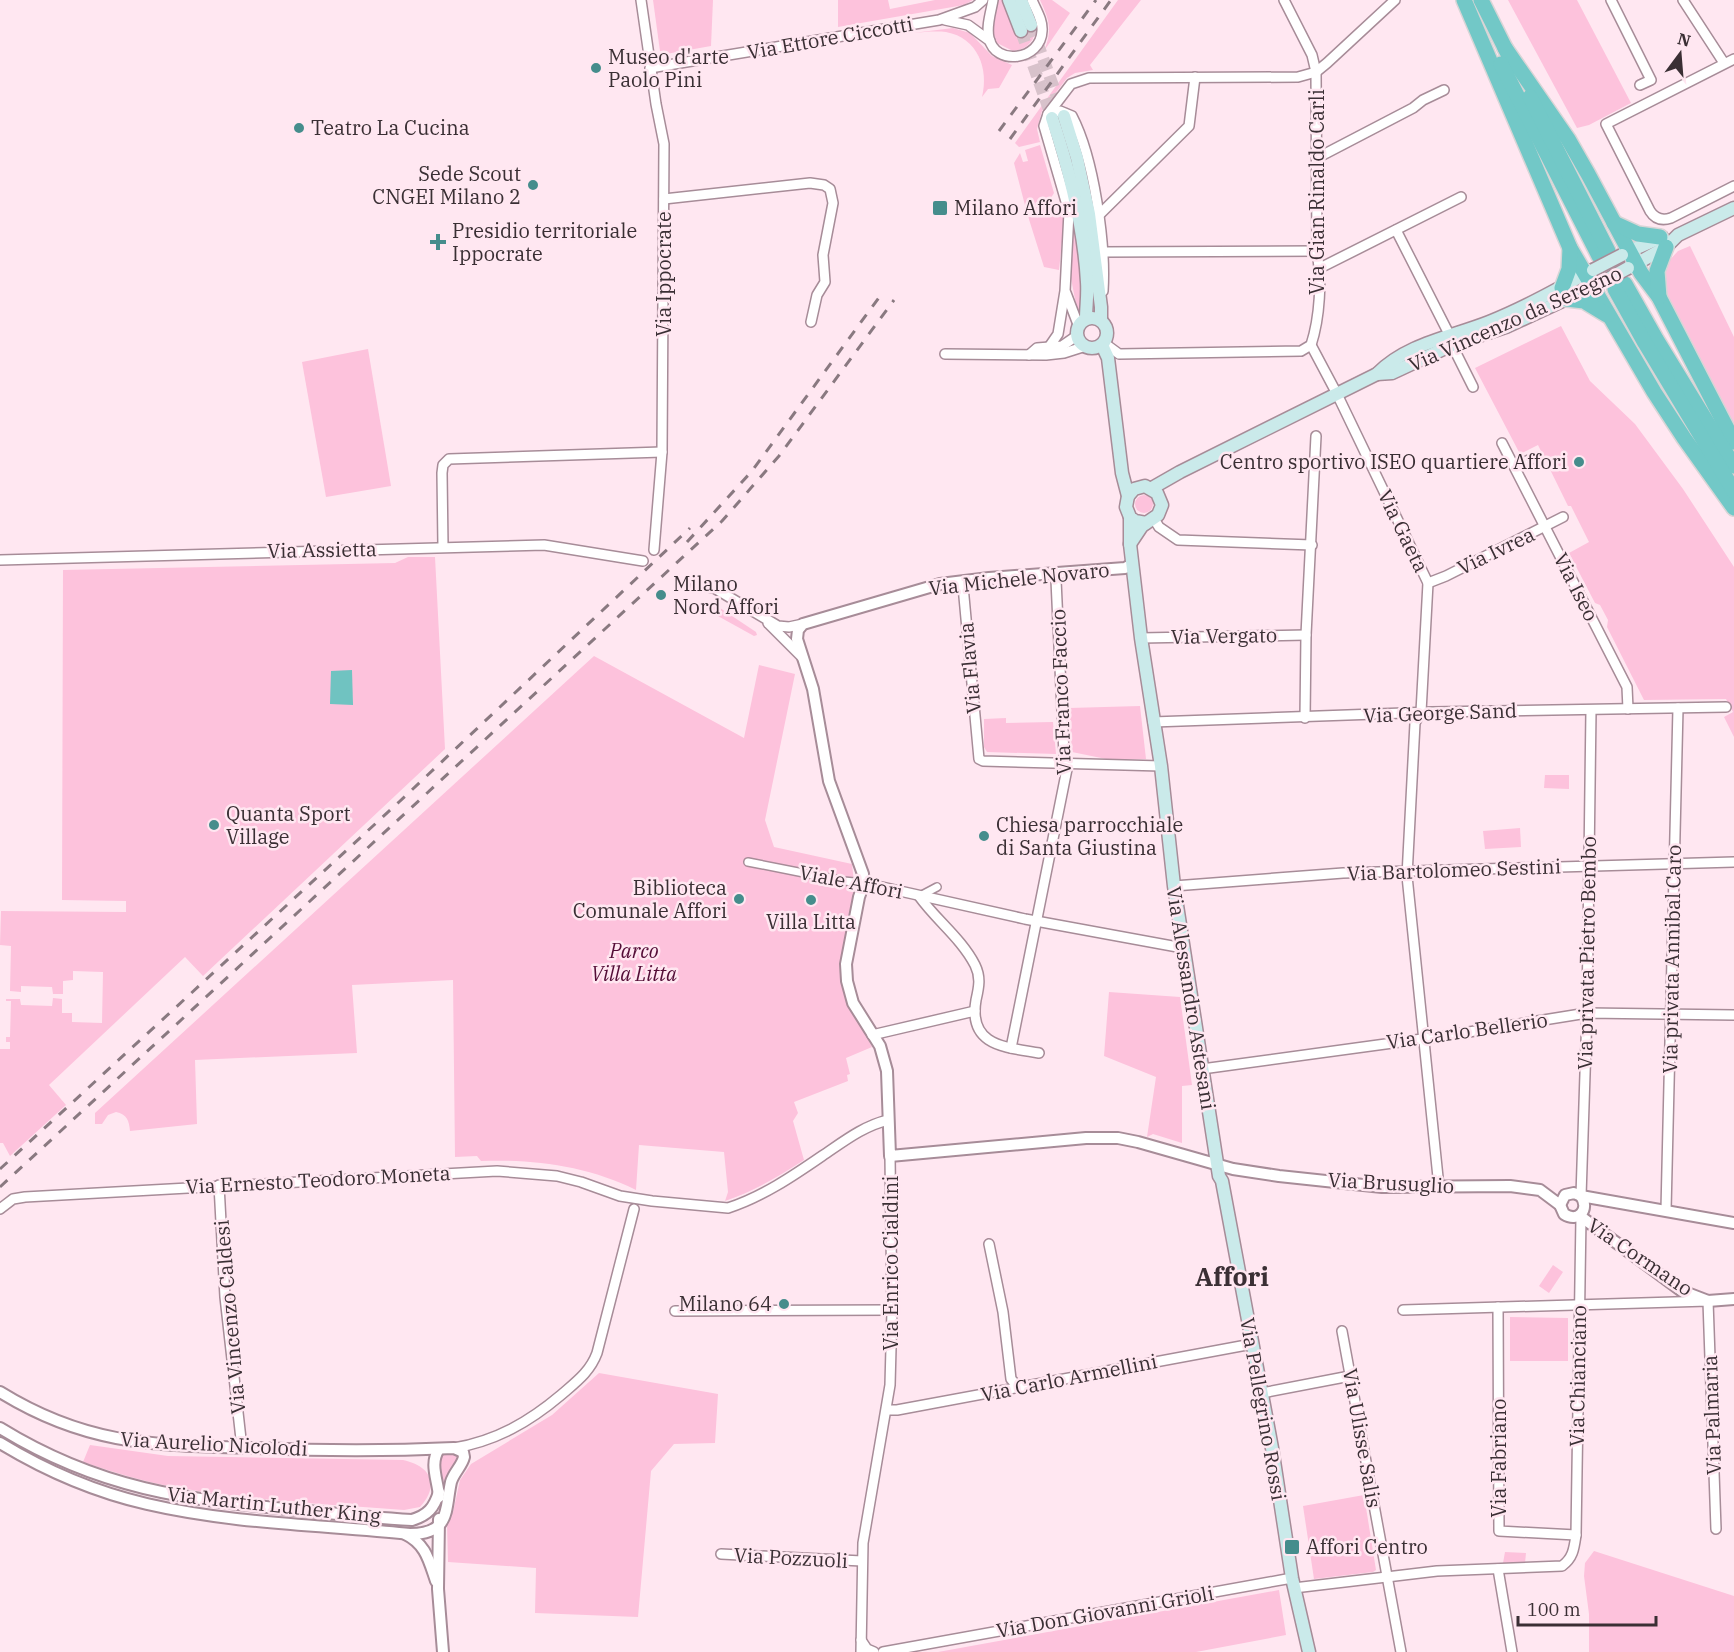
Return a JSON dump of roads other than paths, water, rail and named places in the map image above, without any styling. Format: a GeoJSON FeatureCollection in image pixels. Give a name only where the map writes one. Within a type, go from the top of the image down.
{"type":"FeatureCollection","features":[{"type":"Feature","properties":{"kind":"highway"},"geometry":{"type":"LineString","coordinates":[[1464,0],[1570,248],[1564,293],[1584,301],[1609,317],[1684,438],[1734,508]]}},
{"type":"Feature","properties":{"kind":"highway"},"geometry":{"type":"LineString","coordinates":[[1469,0],[1544,136]]}},
{"type":"Feature","properties":{"kind":"highway"},"geometry":{"type":"LineString","coordinates":[[1481,0],[1607,266]]}},
{"type":"Feature","properties":{"kind":"highway"},"geometry":{"type":"LineString","coordinates":[[1505,48],[1568,139],[1614,223],[1663,242],[1657,271],[1659,297],[1734,442]]}},
{"type":"Feature","properties":{"kind":"highway"},"geometry":{"type":"LineString","coordinates":[[1609,317],[1607,266],[1614,223]]}},
{"type":"Feature","properties":{"kind":"highway"},"geometry":{"type":"LineString","coordinates":[[1570,248],[1607,266],[1659,297]]}},
{"type":"Feature","properties":{"kind":"highway"},"geometry":{"type":"LineString","coordinates":[[1734,466],[1656,339],[1620,286],[1645,343],[1734,491]]}},
{"type":"Feature","properties":{"kind":"main road"},"geometry":{"type":"LineString","coordinates":[[1009,0],[1026,28],[1021,0]]}},
{"type":"Feature","properties":{"kind":"main road"},"geometry":{"type":"LineString","coordinates":[[1055,116],[1079,218],[1087,282],[1081,327]]}},
{"type":"Feature","properties":{"kind":"main road","name":"Via Alessandro Astesani"},"geometry":{"type":"LineString","coordinates":[[1055,116],[1077,158],[1087,204],[1101,314],[1107,332],[1097,345]]}},
{"type":"Feature","properties":{"kind":"main road","name":"Via Vincenzo da Seregno"},"geometry":{"type":"LineString","coordinates":[[1156,492],[1173,475],[1377,374],[1387,364],[1564,293],[1607,266],[1678,235],[1731,208]]}},
{"type":"Feature","properties":{"kind":"main road"},"geometry":{"type":"LineString","coordinates":[[1081,327],[1101,314]]}},
{"type":"Feature","properties":{"kind":"main road","name":"Via Alessandro Astesani"},"geometry":{"type":"LineString","coordinates":[[1081,327],[1081,342],[1097,345],[1108,358],[1122,469],[1128,496],[1126,507],[1130,517],[1132,564],[1161,766],[1174,886],[1218,1166]]}},
{"type":"Feature","properties":{"kind":"main road"},"geometry":{"type":"LineString","coordinates":[[1122,469],[1138,487],[1156,492],[1162,505],[1158,515],[1142,526],[1130,544]]}},
{"type":"Feature","properties":{"kind":"main road"},"geometry":{"type":"LineString","coordinates":[[1128,496],[1138,487]]}},
{"type":"Feature","properties":{"kind":"main road"},"geometry":{"type":"LineString","coordinates":[[1130,517],[1140,523],[1150,521]]}},
{"type":"Feature","properties":{"kind":"main road","name":"Via Pellegrino Rossi"},"geometry":{"type":"LineString","coordinates":[[1218,1166],[1274,1458],[1293,1583],[1308,1652]]}},
{"type":"Feature","properties":{"kind":"street","name":"Via Ippocrate"},"geometry":{"type":"LineString","coordinates":[[641,0],[650,68],[664,144],[662,452],[654,550]]}},
{"type":"Feature","properties":{"kind":"street","name":"Via Ettore Ciccotti"},"geometry":{"type":"LineString","coordinates":[[650,68],[939,20],[965,11],[984,0]]}},
{"type":"Feature","properties":{"kind":"street"},"geometry":{"type":"LineString","coordinates":[[990,41],[988,32],[993,0]]}},
{"type":"Feature","properties":{"kind":"street","name":"Via Ettore Ciccotti"},"geometry":{"type":"LineString","coordinates":[[939,20],[968,25],[990,41],[996,50],[1008,56],[1021,56],[1034,50],[1039,44],[1042,32],[1040,17],[1032,0]]}},
{"type":"Feature","properties":{"kind":"street"},"geometry":{"type":"LineString","coordinates":[[1055,116],[1071,84],[1079,80],[1298,77],[1316,72],[1312,55],[1284,0]]}},
{"type":"Feature","properties":{"kind":"street","name":"Via Gian Rinaldo Carli"},"geometry":{"type":"LineString","coordinates":[[1311,345],[1316,329],[1320,268],[1317,251],[1316,72],[1395,0]]}},
{"type":"Feature","properties":{"kind":"street"},"geometry":{"type":"LineString","coordinates":[[1611,0],[1651,80],[1640,85]]}},
{"type":"Feature","properties":{"kind":"street"},"geometry":{"type":"LineString","coordinates":[[1683,0],[1729,61],[1606,124],[1650,211],[1658,218],[1671,218],[1734,186]]}},
{"type":"Feature","properties":{"kind":"street"},"geometry":{"type":"LineString","coordinates":[[1098,216],[1189,126],[1195,77]]}},
{"type":"Feature","properties":{"kind":"street"},"geometry":{"type":"LineString","coordinates":[[1317,158],[1444,90]]}},
{"type":"Feature","properties":{"kind":"street","name":"Via Alessandro Astesani"},"geometry":{"type":"LineString","coordinates":[[1049,347],[1058,334],[1065,291],[1069,212],[1044,126],[1055,116],[1054,111],[1067,112],[1075,123],[1089,166],[1098,216],[1104,273],[1101,314]]}},
{"type":"Feature","properties":{"kind":"street"},"geometry":{"type":"LineString","coordinates":[[664,199],[810,183],[824,185],[830,189],[833,203],[823,255],[825,282],[817,295],[811,322]]}},
{"type":"Feature","properties":{"kind":"street"},"geometry":{"type":"LineString","coordinates":[[1320,268],[1461,197]]}},
{"type":"Feature","properties":{"kind":"street"},"geometry":{"type":"LineString","coordinates":[[1396,230],[1473,387]]}},
{"type":"Feature","properties":{"kind":"street"},"geometry":{"type":"LineString","coordinates":[[1102,252],[1317,251]]}},
{"type":"Feature","properties":{"kind":"street","name":"Via Alessandro Astesani"},"geometry":{"type":"LineString","coordinates":[[1065,291],[1081,327]]}},
{"type":"Feature","properties":{"kind":"street"},"geometry":{"type":"LineString","coordinates":[[1029,355],[1037,348],[1062,346],[1081,327]]}},
{"type":"Feature","properties":{"kind":"street"},"geometry":{"type":"LineString","coordinates":[[945,354],[1064,353],[1097,345],[1119,354],[1301,351],[1311,345],[1337,394]]}},
{"type":"Feature","properties":{"kind":"street","name":"Via Gaeta"},"geometry":{"type":"LineString","coordinates":[[1337,394],[1428,583],[1421,712],[1415,723],[1407,871],[1439,1187]]}},
{"type":"Feature","properties":{"kind":"street"},"geometry":{"type":"LineString","coordinates":[[1305,718],[1306,636],[1317,436]]}},
{"type":"Feature","properties":{"kind":"street","name":"Via Iseo"},"geometry":{"type":"LineString","coordinates":[[1502,442],[1628,687],[1628,709]]}},
{"type":"Feature","properties":{"kind":"street"},"geometry":{"type":"LineString","coordinates":[[443,546],[442,473],[443,465],[449,459],[662,452]]}},
{"type":"Feature","properties":{"kind":"street"},"geometry":{"type":"LineString","coordinates":[[1515,467],[1533,458]]}},
{"type":"Feature","properties":{"kind":"street","name":"Via Ivrea"},"geometry":{"type":"LineString","coordinates":[[1428,583],[1563,517]]}},
{"type":"Feature","properties":{"kind":"street"},"geometry":{"type":"LineString","coordinates":[[1150,521],[1178,540],[1312,544]]}},
{"type":"Feature","properties":{"kind":"street","name":"Via Assietta"},"geometry":{"type":"LineString","coordinates":[[0,560],[544,545],[643,561]]}},
{"type":"Feature","properties":{"kind":"street","name":"Via Michele Novaro"},"geometry":{"type":"LineString","coordinates":[[803,624],[939,584],[1125,568],[1132,564]]}},
{"type":"Feature","properties":{"kind":"street","name":"Via Franco Faccio"},"geometry":{"type":"LineString","coordinates":[[1011,1048],[1034,917],[1067,769],[1056,580],[1054,576],[1047,574]]}},
{"type":"Feature","properties":{"kind":"street","name":"Via Flavia"},"geometry":{"type":"LineString","coordinates":[[968,580],[963,586],[979,759],[1065,762]]}},
{"type":"Feature","properties":{"kind":"street"},"geometry":{"type":"LineString","coordinates":[[695,587],[714,588],[762,618],[784,627],[803,624]]}},
{"type":"Feature","properties":{"kind":"street"},"geometry":{"type":"LineString","coordinates":[[762,618],[805,659]]}},
{"type":"Feature","properties":{"kind":"street"},"geometry":{"type":"LineString","coordinates":[[803,624],[799,627],[797,636],[813,689],[829,781],[864,883]]}},
{"type":"Feature","properties":{"kind":"street","name":"Via Vergato"},"geometry":{"type":"LineString","coordinates":[[1141,638],[1306,636]]}},
{"type":"Feature","properties":{"kind":"street","name":"Via George Sand"},"geometry":{"type":"LineString","coordinates":[[1153,722],[1421,712],[1726,707]]}},
{"type":"Feature","properties":{"kind":"street","name":"Via privata Annibal Caro"},"geometry":{"type":"LineString","coordinates":[[1666,1210],[1678,708]]}},
{"type":"Feature","properties":{"kind":"street","name":"Via privata Pietro Bembo"},"geometry":{"type":"LineString","coordinates":[[1581,1196],[1587,1013],[1591,710]]}},
{"type":"Feature","properties":{"kind":"street"},"geometry":{"type":"LineString","coordinates":[[1065,762],[1161,766]]}},
{"type":"Feature","properties":{"kind":"street","name":"Viale Affori"},"geometry":{"type":"LineString","coordinates":[[748,862],[864,883],[920,896],[964,947],[976,968],[980,987],[975,1011]]}},
{"type":"Feature","properties":{"kind":"street","name":"Via Bartolomeo Sestini"},"geometry":{"type":"LineString","coordinates":[[1174,886],[1343,873],[1734,862]]}},
{"type":"Feature","properties":{"kind":"street","name":"Via Enrico Cialdini"},"geometry":{"type":"LineString","coordinates":[[861,1652],[862,1561],[866,1520],[887,1410],[891,1369],[892,1310],[887,1071],[880,1046],[853,1003],[846,969],[859,897],[864,883]]}},
{"type":"Feature","properties":{"kind":"street"},"geometry":{"type":"LineString","coordinates":[[920,896],[937,887]]}},
{"type":"Feature","properties":{"kind":"street"},"geometry":{"type":"LineString","coordinates":[[920,896],[970,904],[1183,948]]}},
{"type":"Feature","properties":{"kind":"street"},"geometry":{"type":"LineString","coordinates":[[872,1035],[975,1011],[976,1026],[986,1038],[1011,1048],[1040,1053]]}},
{"type":"Feature","properties":{"kind":"street","name":"Via Carlo Bellerio"},"geometry":{"type":"LineString","coordinates":[[1202,1069],[1587,1013],[1734,1015]]}},
{"type":"Feature","properties":{"kind":"street","name":"Via Ernesto Teodoro Moneta"},"geometry":{"type":"LineString","coordinates":[[0,1209],[13,1199],[219,1185],[497,1171],[569,1179],[620,1196],[721,1209],[740,1204],[788,1179],[864,1128],[888,1120]]}},
{"type":"Feature","properties":{"kind":"street","name":"Via Brusuglio"},"geometry":{"type":"LineString","coordinates":[[890,1156],[1086,1138],[1118,1138],[1218,1166],[1280,1176],[1382,1187],[1510,1186],[1540,1190],[1560,1205],[1566,1216],[1572,1218],[1580,1216]]}},
{"type":"Feature","properties":{"kind":"street","name":"Via Vincenzo Caldesi"},"geometry":{"type":"LineString","coordinates":[[219,1185],[225,1296],[242,1448]]}},
{"type":"Feature","properties":{"kind":"street"},"geometry":{"type":"LineString","coordinates":[[1560,1205],[1563,1198],[1574,1193],[1734,1223]]}},
{"type":"Feature","properties":{"kind":"street","name":"Via Ernesto Teodoro Moneta"},"geometry":{"type":"LineString","coordinates":[[620,1196],[634,1209]]}},
{"type":"Feature","properties":{"kind":"street"},"geometry":{"type":"LineString","coordinates":[[1580,1216],[1585,1206],[1581,1196]]}},
{"type":"Feature","properties":{"kind":"street"},"geometry":{"type":"LineString","coordinates":[[454,1448],[477,1444],[514,1429],[543,1410],[591,1367],[597,1353],[634,1209],[652,1201]]}},
{"type":"Feature","properties":{"kind":"street","name":"Via Cormano"},"geometry":{"type":"LineString","coordinates":[[1580,1216],[1682,1291],[1708,1301],[1734,1299]]}},
{"type":"Feature","properties":{"kind":"street","name":"Via Chianciano"},"geometry":{"type":"LineString","coordinates":[[1498,1569],[1562,1566],[1573,1555],[1576,1535],[1580,1216]]}},
{"type":"Feature","properties":{"kind":"street"},"geometry":{"type":"LineString","coordinates":[[989,1244],[1003,1312],[1011,1379],[1019,1388]]}},
{"type":"Feature","properties":{"kind":"street"},"geometry":{"type":"LineString","coordinates":[[1403,1310],[1708,1301]]}},
{"type":"Feature","properties":{"kind":"street","name":"Via Palmaria"},"geometry":{"type":"LineString","coordinates":[[1708,1301],[1716,1529]]}},
{"type":"Feature","properties":{"kind":"street","name":"Via Fabriano"},"geometry":{"type":"LineString","coordinates":[[1498,1307],[1499,1531],[1576,1535]]}},
{"type":"Feature","properties":{"kind":"street"},"geometry":{"type":"LineString","coordinates":[[675,1311],[892,1310]]}},
{"type":"Feature","properties":{"kind":"street","name":"Via Ulisse Salis"},"geometry":{"type":"LineString","coordinates":[[1342,1331],[1401,1652]]}},
{"type":"Feature","properties":{"kind":"street","name":"Via Carlo Armellini"},"geometry":{"type":"LineString","coordinates":[[887,1410],[1019,1388],[1252,1344]]}},
{"type":"Feature","properties":{"kind":"street"},"geometry":{"type":"LineString","coordinates":[[1262,1393],[1350,1376]]}},
{"type":"Feature","properties":{"kind":"street","name":"Via Aurelio Nicolodi"},"geometry":{"type":"LineString","coordinates":[[0,1392],[50,1419],[89,1433],[144,1443],[242,1448],[411,1450],[454,1448]]}},
{"type":"Feature","properties":{"kind":"street","name":"Via Martin Luther King"},"geometry":{"type":"LineString","coordinates":[[0,1428],[38,1450],[94,1474],[148,1490],[201,1501],[412,1520],[430,1511],[439,1492]]}},
{"type":"Feature","properties":{"kind":"street","name":"Via Martin Luther King"},"geometry":{"type":"LineString","coordinates":[[0,1443],[64,1477],[145,1504],[207,1515],[402,1533],[419,1534],[440,1524]]}},
{"type":"Feature","properties":{"kind":"street"},"geometry":{"type":"LineString","coordinates":[[440,1524],[448,1510],[453,1477],[464,1457],[463,1452],[454,1448]]}},
{"type":"Feature","properties":{"kind":"street"},"geometry":{"type":"LineString","coordinates":[[433,1463],[439,1449]]}},
{"type":"Feature","properties":{"kind":"street"},"geometry":{"type":"LineString","coordinates":[[411,1450],[433,1463],[438,1478],[440,1524],[438,1589],[442,1652]]}},
{"type":"Feature","properties":{"kind":"street"},"geometry":{"type":"LineString","coordinates":[[402,1533],[418,1542],[424,1550],[438,1589]]}},
{"type":"Feature","properties":{"kind":"street","name":"Via Pozzuoli"},"geometry":{"type":"LineString","coordinates":[[721,1554],[862,1561]]}},
{"type":"Feature","properties":{"kind":"street"},"geometry":{"type":"LineString","coordinates":[[1498,1569],[1512,1652]]}},
{"type":"Feature","properties":{"kind":"street","name":"Via Don Giovanni Grioli"},"geometry":{"type":"LineString","coordinates":[[883,1652],[1293,1583],[1437,1571],[1498,1569]]}},
{"type":"Feature","properties":{"kind":"street"},"geometry":{"type":"LineString","coordinates":[[861,1640],[867,1649],[874,1652]]}},
{"type":"Feature","properties":{"kind":"water"},"geometry":{"type":"Polygon","coordinates":[[[352,670],[353,705],[330,704],[331,671],[352,670]]]}},
{"type":"Feature","properties":{"kind":"tunnel"},"geometry":{"type":"LineString","coordinates":[[1031,25],[1064,116]]}},
{"type":"Feature","properties":{"kind":"tunnel"},"geometry":{"type":"LineString","coordinates":[[1021,31],[1052,118]]}},
{"type":"Feature","properties":{"kind":"railway"},"geometry":{"type":"LineString","coordinates":[[999,131],[1096,0]]}},
{"type":"Feature","properties":{"kind":"railway"},"geometry":{"type":"LineString","coordinates":[[1010,139],[1111,0]]}},
{"type":"Feature","properties":{"kind":"railway"},"geometry":{"type":"LineString","coordinates":[[687,542],[752,471],[883,292]]}},
{"type":"Feature","properties":{"kind":"railway"},"geometry":{"type":"LineString","coordinates":[[0,1187],[722,521],[779,456],[894,300]]}},
{"type":"Feature","properties":{"kind":"railway"},"geometry":{"type":"LineString","coordinates":[[0,1169],[399,802],[690,528]]}},
{"type":"Feature","properties":{"kind":"place","name":"Museo d'arte Paolo Pini"},"geometry":{"type":"Point","coordinates":[596,68]}},
{"type":"Feature","properties":{"kind":"place","name":"Teatro La Cucina"},"geometry":{"type":"Point","coordinates":[299,128]}},
{"type":"Feature","properties":{"kind":"place","name":"Sede Scout CNGEI Milano 2"},"geometry":{"type":"Point","coordinates":[533,185]}},
{"type":"Feature","properties":{"kind":"place","name":"Milano Affori"},"geometry":{"type":"Point","coordinates":[940,208]}},
{"type":"Feature","properties":{"kind":"place","name":"Presidio territoriale Ippocrate"},"geometry":{"type":"Point","coordinates":[438,242]}},
{"type":"Feature","properties":{"kind":"place","name":"Centro sportivo ISEO quartiere Affori"},"geometry":{"type":"Point","coordinates":[1579,462]}},
{"type":"Feature","properties":{"kind":"place","name":"Milano Nord Affori"},"geometry":{"type":"Point","coordinates":[661,595]}},
{"type":"Feature","properties":{"kind":"place","name":"Quanta Sport Village"},"geometry":{"type":"Point","coordinates":[214,825]}},
{"type":"Feature","properties":{"kind":"place","name":"Chiesa parrocchiale di Santa Giustina"},"geometry":{"type":"Point","coordinates":[984,836]}},
{"type":"Feature","properties":{"kind":"place","name":"Biblioteca Comunale Affori"},"geometry":{"type":"Point","coordinates":[739,899]}},
{"type":"Feature","properties":{"kind":"place","name":"Villa Litta"},"geometry":{"type":"Point","coordinates":[811,900]}},
{"type":"Feature","properties":{"kind":"place","name":"Milano 64"},"geometry":{"type":"Point","coordinates":[784,1304]}},
{"type":"Feature","properties":{"kind":"place","name":"Affori Centro"},"geometry":{"type":"Point","coordinates":[1292,1547]}},
{"type":"Feature","properties":{"kind":"district","name":"Affori"},"geometry":{"type":"Point","coordinates":[1232,1277]}},
{"type":"Feature","properties":{"kind":"park label","name":"Parco Villa Litta"},"geometry":{"type":"Point","coordinates":[634,962]}}]}
